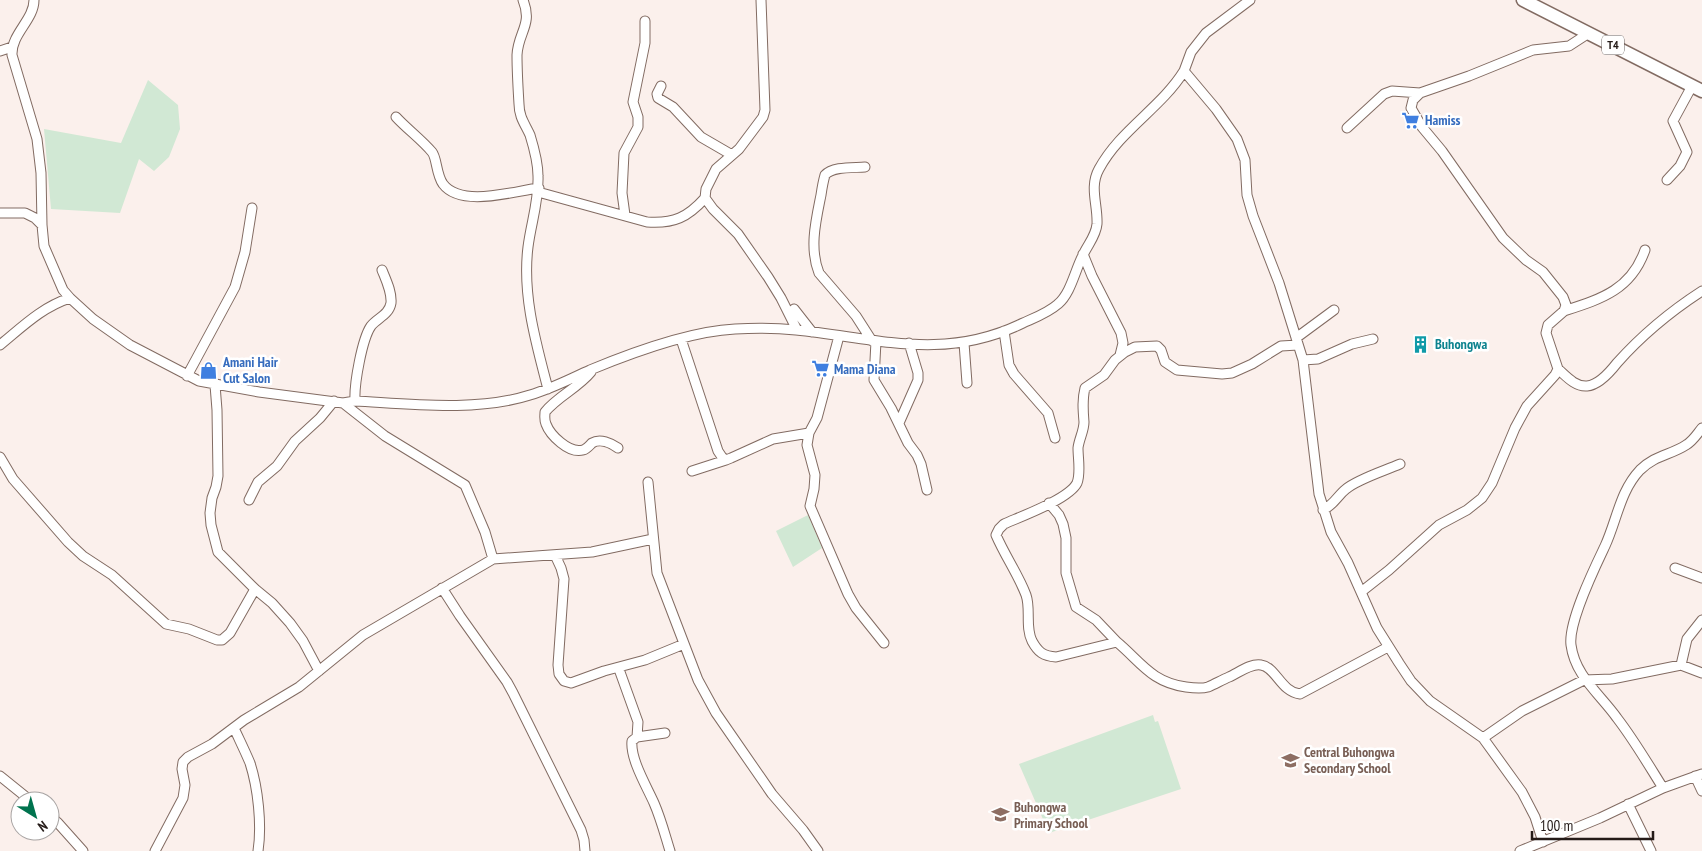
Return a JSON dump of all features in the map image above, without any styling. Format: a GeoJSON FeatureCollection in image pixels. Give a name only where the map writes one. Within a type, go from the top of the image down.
{"type":"FeatureCollection","features":[{"type":"Feature","properties":{"kind":"highway","name":"T4"},"geometry":{"type":"LineString","coordinates":[[1526,1],[1697,89]]}},
{"type":"Feature","properties":{"kind":"street"},"geometry":{"type":"LineString","coordinates":[[34,0],[33,9],[12,47],[12,55],[37,139],[41,173],[44,246],[58,281],[70,298],[114,335],[187,376],[215,385],[339,402],[484,405],[504,402],[548,389],[592,369],[681,339],[709,332],[734,329],[797,330],[874,341],[936,345],[964,343],[983,339],[1052,309],[1061,302],[1096,231],[1098,221],[1094,188],[1098,170],[1131,128],[1174,86],[1184,71],[1191,52],[1206,33],[1250,0]]}},
{"type":"Feature","properties":{"kind":"street"},"geometry":{"type":"LineString","coordinates":[[523,0],[528,18],[517,55],[519,105],[521,120],[529,134],[535,152],[538,174],[538,190],[528,248],[528,294],[535,340],[548,389]]}},
{"type":"Feature","properties":{"kind":"street"},"geometry":{"type":"LineString","coordinates":[[396,117],[432,152],[443,184],[450,190],[462,195],[486,196],[538,190],[648,222],[669,222],[689,214],[705,198],[706,189],[716,169],[749,137],[765,110],[761,0]]}},
{"type":"Feature","properties":{"kind":"street"},"geometry":{"type":"LineString","coordinates":[[625,215],[622,193],[624,153],[638,127],[638,117],[633,102],[645,42],[645,21]]}},
{"type":"Feature","properties":{"kind":"street"},"geometry":{"type":"LineString","coordinates":[[1347,128],[1384,94],[1392,91],[1420,93],[1469,76],[1533,50],[1569,46],[1590,33]]}},
{"type":"Feature","properties":{"kind":"street"},"geometry":{"type":"LineString","coordinates":[[0,51],[12,47]]}},
{"type":"Feature","properties":{"kind":"street"},"geometry":{"type":"LineString","coordinates":[[1184,71],[1216,109],[1237,139],[1245,160],[1247,196],[1280,283],[1304,360],[1316,471],[1323,510],[1331,532],[1348,563],[1377,628],[1411,681],[1430,701],[1483,738],[1522,792],[1535,817],[1544,842]]}},
{"type":"Feature","properties":{"kind":"street"},"geometry":{"type":"LineString","coordinates":[[661,86],[657,94],[658,98],[673,107],[701,137],[732,155]]}},
{"type":"Feature","properties":{"kind":"street"},"geometry":{"type":"LineString","coordinates":[[1667,180],[1680,166],[1687,152],[1673,120],[1697,89]]}},
{"type":"Feature","properties":{"kind":"street"},"geometry":{"type":"LineString","coordinates":[[1420,93],[1413,100],[1411,108],[1422,127],[1442,151],[1503,238],[1526,260],[1543,272],[1560,292],[1565,301],[1564,311]]}},
{"type":"Feature","properties":{"kind":"street"},"geometry":{"type":"LineString","coordinates":[[865,167],[834,170],[829,171],[825,175],[816,214],[814,247],[816,266],[819,273],[856,316],[874,341],[874,380],[921,464],[927,490]]}},
{"type":"Feature","properties":{"kind":"street"},"geometry":{"type":"LineString","coordinates":[[705,198],[713,209],[738,234],[768,277],[797,330]]}},
{"type":"Feature","properties":{"kind":"street"},"geometry":{"type":"LineString","coordinates":[[187,376],[235,287],[245,252],[252,208]]}},
{"type":"Feature","properties":{"kind":"street"},"geometry":{"type":"LineString","coordinates":[[0,214],[25,213],[35,218],[42,225]]}},
{"type":"Feature","properties":{"kind":"street"},"geometry":{"type":"LineString","coordinates":[[1645,250],[1640,265],[1630,278],[1597,300],[1564,311],[1548,325],[1547,330],[1558,369],[1578,385],[1588,386],[1600,381],[1650,330],[1702,291]]}},
{"type":"Feature","properties":{"kind":"street"},"geometry":{"type":"LineString","coordinates":[[1083,254],[1121,333],[1123,343],[1120,355],[1104,375],[1085,388],[1083,397],[1084,423],[1078,446],[1079,475],[1072,490],[1004,524],[999,528],[996,535],[1012,564],[1025,594],[1028,604],[1031,639],[1041,654],[1056,657],[1117,642]]}},
{"type":"Feature","properties":{"kind":"street"},"geometry":{"type":"LineString","coordinates":[[355,401],[354,393],[362,353],[370,327],[385,315],[391,304],[382,270]]}},
{"type":"Feature","properties":{"kind":"street"},"geometry":{"type":"LineString","coordinates":[[0,345],[44,310],[70,298]]}},
{"type":"Feature","properties":{"kind":"street"},"geometry":{"type":"LineString","coordinates":[[794,309],[812,332]]}},
{"type":"Feature","properties":{"kind":"street"},"geometry":{"type":"LineString","coordinates":[[1120,355],[1136,347],[1157,346],[1161,350],[1165,362],[1177,370],[1222,374],[1232,372],[1252,364],[1281,346],[1297,342],[1334,310]]}},
{"type":"Feature","properties":{"kind":"street"},"geometry":{"type":"LineString","coordinates":[[1004,331],[1008,359],[1012,371],[1048,413],[1055,438]]}},
{"type":"Feature","properties":{"kind":"street"},"geometry":{"type":"LineString","coordinates":[[839,336],[817,418],[809,432],[807,445],[815,475],[810,506],[848,594],[856,608],[884,643]]}},
{"type":"Feature","properties":{"kind":"street"},"geometry":{"type":"LineString","coordinates":[[681,339],[719,454],[726,460]]}},
{"type":"Feature","properties":{"kind":"street"},"geometry":{"type":"LineString","coordinates":[[1304,360],[1318,359],[1352,344],[1373,339]]}},
{"type":"Feature","properties":{"kind":"street"},"geometry":{"type":"LineString","coordinates":[[899,423],[918,380],[918,373],[909,343]]}},
{"type":"Feature","properties":{"kind":"street"},"geometry":{"type":"LineString","coordinates":[[964,343],[967,383]]}},
{"type":"Feature","properties":{"kind":"street"},"geometry":{"type":"LineString","coordinates":[[592,369],[579,384],[545,412],[546,425],[565,445],[576,450],[582,451],[597,441],[607,442],[618,448]]}},
{"type":"Feature","properties":{"kind":"street"},"geometry":{"type":"LineString","coordinates":[[1360,592],[1389,570],[1439,525],[1467,510],[1482,498],[1492,483],[1515,428],[1527,406],[1555,375],[1558,369]]}},
{"type":"Feature","properties":{"kind":"street"},"geometry":{"type":"LineString","coordinates":[[215,385],[218,476],[210,513],[218,552],[272,603],[290,623],[303,641],[319,671]]}},
{"type":"Feature","properties":{"kind":"street"},"geometry":{"type":"LineString","coordinates":[[249,500],[258,482],[277,466],[295,441],[339,402]]}},
{"type":"Feature","properties":{"kind":"street"},"geometry":{"type":"LineString","coordinates":[[339,402],[385,436],[452,475],[465,485],[490,546],[493,559]]}},
{"type":"Feature","properties":{"kind":"street"},"geometry":{"type":"LineString","coordinates":[[692,471],[726,460],[773,439],[809,432]]}},
{"type":"Feature","properties":{"kind":"street"},"geometry":{"type":"LineString","coordinates":[[1663,788],[1618,718],[1584,680],[1571,646],[1571,634],[1584,595],[1607,542],[1623,496],[1630,484],[1641,470],[1661,455],[1685,446],[1701,434]]}},
{"type":"Feature","properties":{"kind":"street"},"geometry":{"type":"LineString","coordinates":[[0,457],[13,479],[68,542],[83,556],[112,575],[166,624],[189,629],[217,640],[222,640],[230,633],[255,589]]}},
{"type":"Feature","properties":{"kind":"street"},"geometry":{"type":"LineString","coordinates":[[1323,510],[1336,502],[1345,490],[1357,482],[1400,464]]}},
{"type":"Feature","properties":{"kind":"street"},"geometry":{"type":"LineString","coordinates":[[648,482],[657,573],[667,604],[698,680],[716,713],[772,794],[804,830],[818,851]]}},
{"type":"Feature","properties":{"kind":"street"},"geometry":{"type":"LineString","coordinates":[[1049,503],[1063,524],[1066,538],[1066,573],[1076,607],[1096,620],[1153,676],[1161,681],[1176,686],[1208,687],[1253,666],[1262,665],[1268,668],[1287,689],[1293,693],[1300,694],[1388,647]]}},
{"type":"Feature","properties":{"kind":"street"},"geometry":{"type":"LineString","coordinates":[[155,851],[183,798],[185,785],[182,769],[188,757],[212,744],[299,687],[363,635],[493,559],[592,552],[653,539]]}},
{"type":"Feature","properties":{"kind":"street"},"geometry":{"type":"LineString","coordinates":[[555,555],[564,579],[558,665],[564,681],[571,683],[604,671],[645,660],[684,644]]}},
{"type":"Feature","properties":{"kind":"street"},"geometry":{"type":"LineString","coordinates":[[1675,568],[1702,578]]}},
{"type":"Feature","properties":{"kind":"street"},"geometry":{"type":"LineString","coordinates":[[442,588],[513,693],[581,830],[585,851]]}},
{"type":"Feature","properties":{"kind":"street"},"geometry":{"type":"LineString","coordinates":[[1681,665],[1687,639],[1702,620]]}},
{"type":"Feature","properties":{"kind":"street"},"geometry":{"type":"LineString","coordinates":[[1483,738],[1522,711],[1584,680],[1612,680],[1681,665],[1702,673]]}},
{"type":"Feature","properties":{"kind":"street"},"geometry":{"type":"LineString","coordinates":[[620,672],[638,722],[638,737]]}},
{"type":"Feature","properties":{"kind":"street"},"geometry":{"type":"LineString","coordinates":[[234,728],[250,764],[257,798],[260,836],[258,851]]}},
{"type":"Feature","properties":{"kind":"street"},"geometry":{"type":"LineString","coordinates":[[665,733],[638,737],[632,741],[632,746],[638,769],[654,802],[670,851]]}},
{"type":"Feature","properties":{"kind":"street"},"geometry":{"type":"LineString","coordinates":[[1520,851],[1663,788],[1698,775],[1702,791]]}},
{"type":"Feature","properties":{"kind":"street"},"geometry":{"type":"LineString","coordinates":[[0,776],[19,791]]}},
{"type":"Feature","properties":{"kind":"street"},"geometry":{"type":"LineString","coordinates":[[1628,804],[1651,851]]}},
{"type":"Feature","properties":{"kind":"street"},"geometry":{"type":"LineString","coordinates":[[60,825],[83,851]]}},
{"type":"Feature","properties":{"kind":"green space"},"geometry":{"type":"Polygon","coordinates":[[[148,80],[178,105],[180,129],[169,157],[154,171],[139,159],[120,213],[51,209],[44,129],[121,143],[148,80]]]}},
{"type":"Feature","properties":{"kind":"green space"},"geometry":{"type":"Polygon","coordinates":[[[808,515],[822,548],[793,567],[776,531],[808,515]]]}},
{"type":"Feature","properties":{"kind":"green space"},"geometry":{"type":"Polygon","coordinates":[[[1153,715],[1155,722],[1158,721],[1181,789],[1049,833],[1019,764],[1153,715]]]}},
{"type":"Feature","properties":{"kind":"place","name":"Hamiss"},"geometry":{"type":"Point","coordinates":[1411,120]}},
{"type":"Feature","properties":{"kind":"place","name":"Buhongwa"},"geometry":{"type":"Point","coordinates":[1421,344]}},
{"type":"Feature","properties":{"kind":"place","name":"Mama Diana"},"geometry":{"type":"Point","coordinates":[820,369]}},
{"type":"Feature","properties":{"kind":"place","name":"Amani Hair Cut Salon"},"geometry":{"type":"Point","coordinates":[209,370]}},
{"type":"Feature","properties":{"kind":"place","name":"Central Buhongwa Secondary School"},"geometry":{"type":"Point","coordinates":[1290,760]}},
{"type":"Feature","properties":{"kind":"place","name":"Buhongwa Primary School"},"geometry":{"type":"Point","coordinates":[1000,815]}}]}
